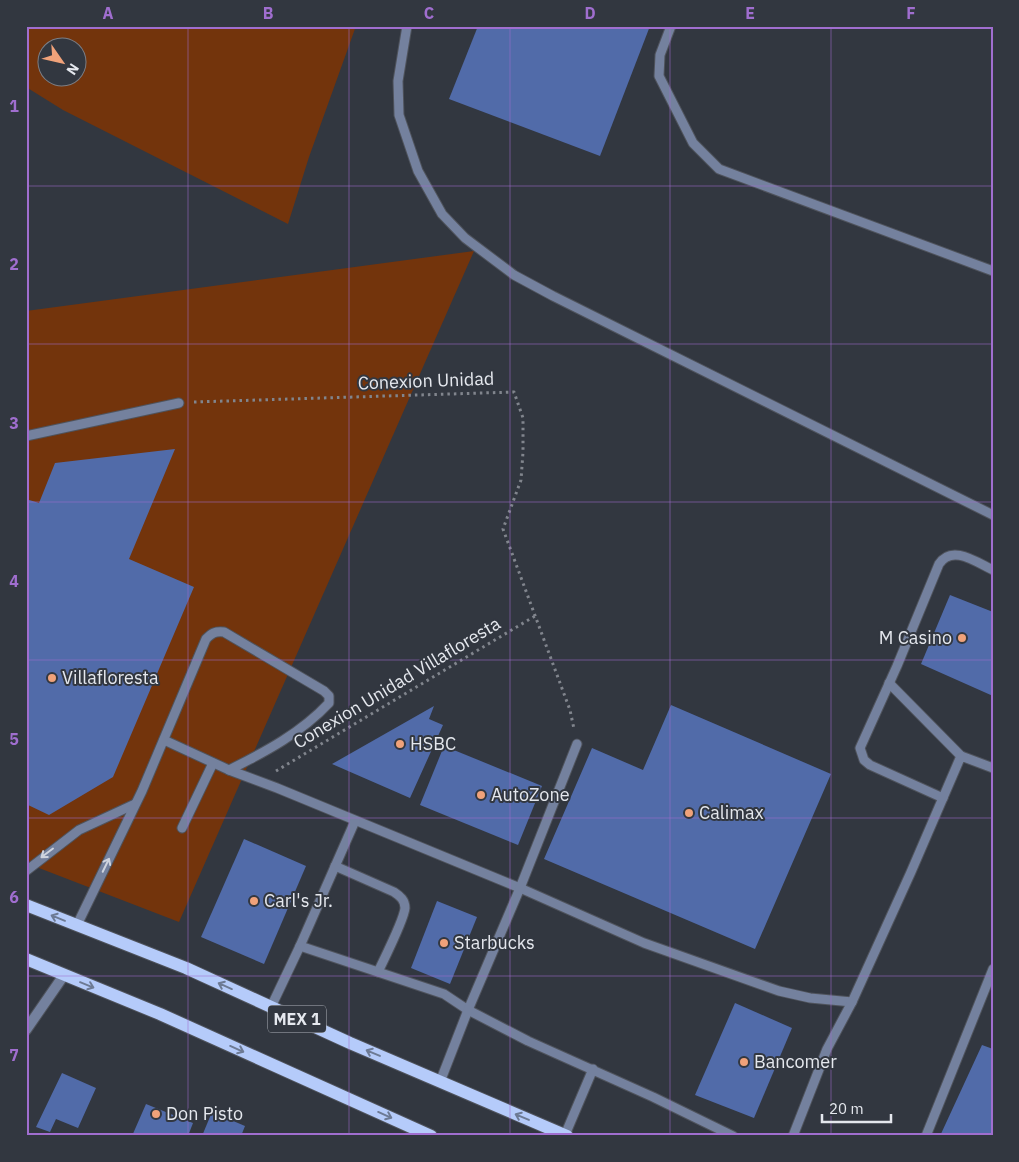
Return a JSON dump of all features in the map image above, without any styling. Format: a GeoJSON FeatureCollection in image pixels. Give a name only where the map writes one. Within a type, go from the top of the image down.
{"type":"FeatureCollection","features":[{"type":"Feature","properties":{"kind":"main road","name":"MEX 1"},"geometry":{"type":"LineString","coordinates":[[26,905],[186,968],[440,1082],[565,1135]]}},
{"type":"Feature","properties":{"kind":"main road"},"geometry":{"type":"LineString","coordinates":[[26,959],[160,1014],[431,1136]]}},
{"type":"Feature","properties":{"kind":"street"},"geometry":{"type":"LineString","coordinates":[[26,1030],[64,975]]}},
{"type":"Feature","properties":{"kind":"lane"},"geometry":{"type":"LineString","coordinates":[[407,26],[398,81],[399,115],[418,170],[442,214],[466,238],[514,275],[552,296],[993,515]]}},
{"type":"Feature","properties":{"kind":"lane"},"geometry":{"type":"LineString","coordinates":[[670,26],[660,55],[659,76],[693,143],[719,169],[993,271]]}},
{"type":"Feature","properties":{"kind":"lane"},"geometry":{"type":"LineString","coordinates":[[26,436],[179,403]]}},
{"type":"Feature","properties":{"kind":"lane"},"geometry":{"type":"LineString","coordinates":[[943,798],[864,760],[861,755],[861,741],[889,683],[942,559],[948,555],[955,554],[993,570]]}},
{"type":"Feature","properties":{"kind":"lane"},"geometry":{"type":"LineString","coordinates":[[77,925],[164,740],[206,639],[214,632],[224,632],[324,690],[329,696],[329,703],[294,733],[264,752],[229,770]]}},
{"type":"Feature","properties":{"kind":"lane"},"geometry":{"type":"LineString","coordinates":[[889,683],[961,756],[993,768]]}},
{"type":"Feature","properties":{"kind":"lane"},"geometry":{"type":"LineString","coordinates":[[164,740],[229,770],[520,888],[644,943],[778,991],[810,998],[852,1002]]}},
{"type":"Feature","properties":{"kind":"lane"},"geometry":{"type":"LineString","coordinates":[[440,1082],[577,744]]}},
{"type":"Feature","properties":{"kind":"lane"},"geometry":{"type":"LineString","coordinates":[[793,1136],[828,1049],[852,1002],[961,756]]}},
{"type":"Feature","properties":{"kind":"lane"},"geometry":{"type":"LineString","coordinates":[[182,828],[213,763]]}},
{"type":"Feature","properties":{"kind":"lane"},"geometry":{"type":"LineString","coordinates":[[26,870],[79,830],[135,804]]}},
{"type":"Feature","properties":{"kind":"lane"},"geometry":{"type":"LineString","coordinates":[[271,1007],[355,821]]}},
{"type":"Feature","properties":{"kind":"lane"},"geometry":{"type":"LineString","coordinates":[[335,866],[394,892],[404,901],[405,908],[403,914],[378,972]]}},
{"type":"Feature","properties":{"kind":"lane"},"geometry":{"type":"LineString","coordinates":[[300,946],[444,994],[468,1010],[528,1041],[593,1069],[733,1136]]}},
{"type":"Feature","properties":{"kind":"lane"},"geometry":{"type":"LineString","coordinates":[[926,1136],[993,969]]}},
{"type":"Feature","properties":{"kind":"lane"},"geometry":{"type":"LineString","coordinates":[[565,1135],[593,1069]]}},
{"type":"Feature","properties":{"kind":"path","name":"Conexion Unidad"},"geometry":{"type":"LineString","coordinates":[[179,403],[514,392],[523,418],[521,480],[503,529],[570,710],[577,744]]}},
{"type":"Feature","properties":{"kind":"path","name":"Conexion Unidad Villafloresta"},"geometry":{"type":"LineString","coordinates":[[272,773],[536,616]]}},
{"type":"Feature","properties":{"kind":"shaded area"},"geometry":{"type":"Polygon","coordinates":[[[26,26],[356,26],[309,157],[288,224],[63,110],[26,87],[26,26]]]}},
{"type":"Feature","properties":{"kind":"shaded area"},"geometry":{"type":"Polygon","coordinates":[[[474,251],[179,922],[26,863],[26,311],[474,251]]]}},
{"type":"Feature","properties":{"kind":"building"},"geometry":{"type":"Polygon","coordinates":[[[478,26],[650,26],[600,156],[449,99],[478,26]]]}},
{"type":"Feature","properties":{"kind":"building"},"geometry":{"type":"Polygon","coordinates":[[[175,449],[129,559],[194,587],[113,777],[49,815],[26,804],[26,499],[39,503],[55,463],[175,449]]]}},
{"type":"Feature","properties":{"kind":"building","name":"M Casino"},"geometry":{"type":"Polygon","coordinates":[[[950,595],[993,612],[993,696],[921,664],[950,595]]]}},
{"type":"Feature","properties":{"kind":"building","name":"Calimax"},"geometry":{"type":"Polygon","coordinates":[[[671,705],[831,774],[755,949],[544,859],[592,748],[643,770],[671,705]]]}},
{"type":"Feature","properties":{"kind":"building","name":"HSBC"},"geometry":{"type":"Polygon","coordinates":[[[434,706],[429,719],[443,725],[410,798],[332,764],[434,706]]]}},
{"type":"Feature","properties":{"kind":"building","name":"AutoZone"},"geometry":{"type":"Polygon","coordinates":[[[444,746],[542,786],[518,845],[420,805],[444,746]]]}},
{"type":"Feature","properties":{"kind":"building","name":"Carl's Jr."},"geometry":{"type":"Polygon","coordinates":[[[244,839],[306,866],[264,964],[201,937],[244,839]]]}},
{"type":"Feature","properties":{"kind":"building","name":"Starbucks"},"geometry":{"type":"Polygon","coordinates":[[[437,901],[477,917],[450,984],[411,968],[437,901]]]}},
{"type":"Feature","properties":{"kind":"building","name":"Bancomer"},"geometry":{"type":"Polygon","coordinates":[[[735,1003],[792,1028],[754,1118],[695,1095],[735,1003]]]}},
{"type":"Feature","properties":{"kind":"building"},"geometry":{"type":"Polygon","coordinates":[[[982,1045],[993,1049],[993,1136],[940,1136],[982,1045]]]}},
{"type":"Feature","properties":{"kind":"building"},"geometry":{"type":"Polygon","coordinates":[[[62,1073],[96,1088],[78,1128],[56,1119],[50,1132],[36,1127],[62,1073]]]}},
{"type":"Feature","properties":{"kind":"building","name":"Don Pisto"},"geometry":{"type":"Polygon","coordinates":[[[146,1104],[193,1123],[188,1136],[132,1136],[146,1104]]]}},
{"type":"Feature","properties":{"kind":"building"},"geometry":{"type":"Polygon","coordinates":[[[212,1112],[245,1126],[241,1136],[202,1136],[212,1112]]]}},
{"type":"Feature","properties":{"kind":"place","name":"M Casino"},"geometry":{"type":"Point","coordinates":[962,638]}},
{"type":"Feature","properties":{"kind":"place","name":"Villafloresta"},"geometry":{"type":"Point","coordinates":[52,678]}},
{"type":"Feature","properties":{"kind":"place","name":"HSBC"},"geometry":{"type":"Point","coordinates":[400,744]}},
{"type":"Feature","properties":{"kind":"place","name":"AutoZone"},"geometry":{"type":"Point","coordinates":[481,795]}},
{"type":"Feature","properties":{"kind":"place","name":"Calimax"},"geometry":{"type":"Point","coordinates":[689,813]}},
{"type":"Feature","properties":{"kind":"place","name":"Carl's Jr."},"geometry":{"type":"Point","coordinates":[254,901]}},
{"type":"Feature","properties":{"kind":"place","name":"Starbucks"},"geometry":{"type":"Point","coordinates":[444,943]}},
{"type":"Feature","properties":{"kind":"place","name":"Bancomer"},"geometry":{"type":"Point","coordinates":[744,1062]}},
{"type":"Feature","properties":{"kind":"place","name":"Don Pisto"},"geometry":{"type":"Point","coordinates":[156,1114]}}]}
